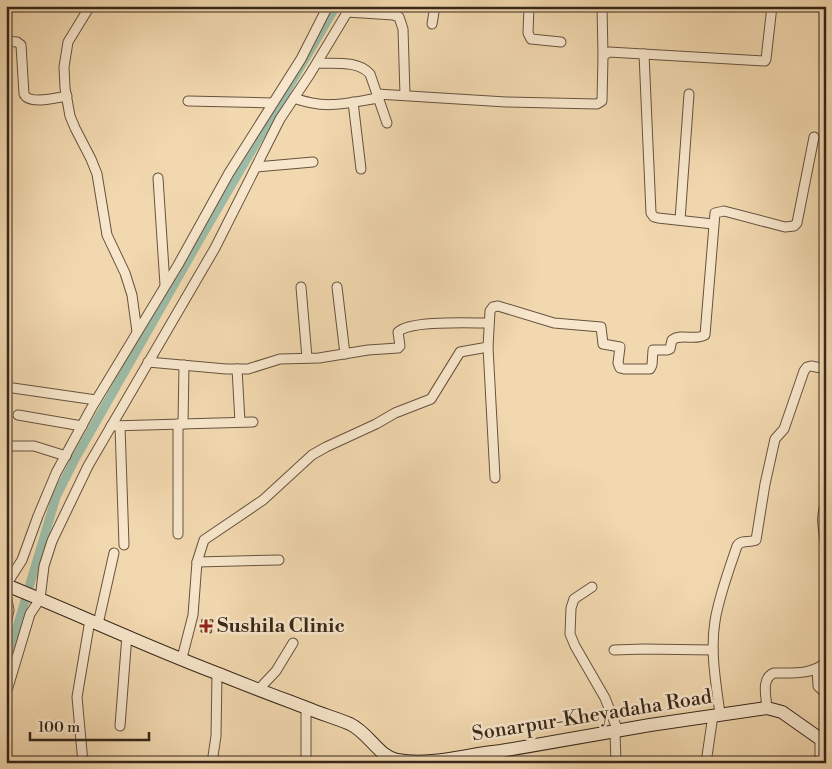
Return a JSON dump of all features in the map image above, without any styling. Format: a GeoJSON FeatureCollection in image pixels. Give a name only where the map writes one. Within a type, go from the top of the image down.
{"type":"FeatureCollection","features":[{"type":"Feature","properties":{"kind":"main road","name":"Sonarpur-Kheyadaha Road"},"geometry":{"type":"LineString","coordinates":[[7,588],[127,635],[218,674],[356,727],[370,738],[389,760],[450,762],[479,753],[502,751],[570,738],[767,708],[782,712],[823,741]]}},
{"type":"Feature","properties":{"kind":"street"},"geometry":{"type":"LineString","coordinates":[[90,6],[74,30],[66,48],[64,67],[67,96],[70,116],[97,174],[107,235],[125,273],[132,295],[137,332]]}},
{"type":"Feature","properties":{"kind":"street"},"geometry":{"type":"LineString","coordinates":[[6,625],[9,610],[7,588],[22,560],[44,501],[66,456],[96,400],[165,286],[229,173],[301,58],[328,6]]}},
{"type":"Feature","properties":{"kind":"street"},"geometry":{"type":"LineString","coordinates":[[432,24],[435,6]]}},
{"type":"Feature","properties":{"kind":"street"},"geometry":{"type":"LineString","coordinates":[[529,6],[528,33],[531,40],[561,42]]}},
{"type":"Feature","properties":{"kind":"street"},"geometry":{"type":"LineString","coordinates":[[294,98],[311,104],[322,105],[353,102],[378,96],[405,95],[506,102],[598,104],[602,101],[602,6]]}},
{"type":"Feature","properties":{"kind":"street"},"geometry":{"type":"LineString","coordinates":[[603,56],[609,52],[764,61],[766,59],[772,6]]}},
{"type":"Feature","properties":{"kind":"street"},"geometry":{"type":"LineString","coordinates":[[6,694],[36,598],[46,558],[54,536],[88,466],[116,426],[148,362],[215,248],[280,119],[317,63],[349,9],[399,17],[403,28],[405,95]]}},
{"type":"Feature","properties":{"kind":"street"},"geometry":{"type":"LineString","coordinates":[[6,41],[17,42],[21,45],[24,94],[26,98],[30,100],[67,96]]}},
{"type":"Feature","properties":{"kind":"street"},"geometry":{"type":"LineString","coordinates":[[644,54],[651,213],[654,217],[658,218],[713,224]]}},
{"type":"Feature","properties":{"kind":"street"},"geometry":{"type":"LineString","coordinates":[[317,63],[357,65],[365,69],[370,74],[387,123]]}},
{"type":"Feature","properties":{"kind":"street"},"geometry":{"type":"LineString","coordinates":[[680,220],[689,94]]}},
{"type":"Feature","properties":{"kind":"street"},"geometry":{"type":"LineString","coordinates":[[188,101],[273,103]]}},
{"type":"Feature","properties":{"kind":"street"},"geometry":{"type":"LineString","coordinates":[[353,102],[360,169]]}},
{"type":"Feature","properties":{"kind":"street"},"geometry":{"type":"LineString","coordinates":[[495,478],[488,347],[488,323],[490,311],[493,307],[498,306],[554,323],[599,326],[602,329],[601,339],[603,344],[620,347],[618,363],[620,368],[650,369],[653,350],[670,349],[672,340],[677,337],[700,337],[705,335],[707,330],[715,214],[724,211],[785,227],[794,226],[797,223],[814,137]]}},
{"type":"Feature","properties":{"kind":"street"},"geometry":{"type":"LineString","coordinates":[[256,167],[313,162]]}},
{"type":"Feature","properties":{"kind":"street"},"geometry":{"type":"LineString","coordinates":[[158,178],[165,286]]}},
{"type":"Feature","properties":{"kind":"street"},"geometry":{"type":"LineString","coordinates":[[301,287],[307,358]]}},
{"type":"Feature","properties":{"kind":"street"},"geometry":{"type":"LineString","coordinates":[[337,287],[345,354]]}},
{"type":"Feature","properties":{"kind":"street"},"geometry":{"type":"LineString","coordinates":[[148,362],[248,369],[280,359],[307,358],[398,348],[400,346],[398,332],[404,328],[440,322],[488,323]]}},
{"type":"Feature","properties":{"kind":"street"},"geometry":{"type":"LineString","coordinates":[[182,658],[193,615],[197,562],[204,540],[263,500],[312,455],[395,413],[431,399],[460,352],[488,347]]}},
{"type":"Feature","properties":{"kind":"street"},"geometry":{"type":"LineString","coordinates":[[178,534],[180,424],[184,365]]}},
{"type":"Feature","properties":{"kind":"street"},"geometry":{"type":"LineString","coordinates":[[706,763],[716,715],[713,650],[718,607],[737,546],[742,542],[753,542],[756,540],[765,484],[775,439],[784,430],[807,367],[826,369]]}},
{"type":"Feature","properties":{"kind":"street"},"geometry":{"type":"LineString","coordinates":[[237,369],[240,422]]}},
{"type":"Feature","properties":{"kind":"street"},"geometry":{"type":"LineString","coordinates":[[6,387],[96,400]]}},
{"type":"Feature","properties":{"kind":"street"},"geometry":{"type":"LineString","coordinates":[[18,415],[82,426]]}},
{"type":"Feature","properties":{"kind":"street"},"geometry":{"type":"LineString","coordinates":[[116,426],[253,422]]}},
{"type":"Feature","properties":{"kind":"street"},"geometry":{"type":"LineString","coordinates":[[116,426],[124,545]]}},
{"type":"Feature","properties":{"kind":"street"},"geometry":{"type":"LineString","coordinates":[[6,446],[34,446],[66,456]]}},
{"type":"Feature","properties":{"kind":"street"},"geometry":{"type":"LineString","coordinates":[[826,505],[823,510],[823,517],[826,548]]}},
{"type":"Feature","properties":{"kind":"street"},"geometry":{"type":"LineString","coordinates":[[83,763],[77,697],[94,622],[114,553]]}},
{"type":"Feature","properties":{"kind":"street"},"geometry":{"type":"LineString","coordinates":[[197,562],[279,560]]}},
{"type":"Feature","properties":{"kind":"street"},"geometry":{"type":"LineString","coordinates":[[592,588],[574,599],[571,608],[570,634],[605,698],[617,732],[616,763]]}},
{"type":"Feature","properties":{"kind":"street"},"geometry":{"type":"LineString","coordinates":[[120,726],[127,635]]}},
{"type":"Feature","properties":{"kind":"street"},"geometry":{"type":"LineString","coordinates":[[259,689],[276,670],[293,643]]}},
{"type":"Feature","properties":{"kind":"street"},"geometry":{"type":"LineString","coordinates":[[614,650],[713,650]]}},
{"type":"Feature","properties":{"kind":"street"},"geometry":{"type":"LineString","coordinates":[[767,708],[766,678],[768,675],[774,673],[805,672],[817,669],[826,662]]}},
{"type":"Feature","properties":{"kind":"street"},"geometry":{"type":"LineString","coordinates":[[817,669],[818,686],[822,690],[826,689]]}},
{"type":"Feature","properties":{"kind":"street"},"geometry":{"type":"LineString","coordinates":[[212,763],[216,736],[218,674]]}},
{"type":"Feature","properties":{"kind":"street"},"geometry":{"type":"LineString","coordinates":[[306,708],[306,763]]}},
{"type":"Feature","properties":{"kind":"street"},"geometry":{"type":"LineString","coordinates":[[820,763],[823,741]]}},
{"type":"Feature","properties":{"kind":"building"},"geometry":{"type":"Polygon","coordinates":[[[202,619],[213,620],[211,633],[201,632],[202,619]]]}},
{"type":"Feature","properties":{"kind":"waterway"},"geometry":{"type":"LineString","coordinates":[[6,664],[56,497],[75,459],[200,239],[336,6]]}},
{"type":"Feature","properties":{"kind":"place","name":"Sushila Clinic"},"geometry":{"type":"Point","coordinates":[206,626]}}]}
